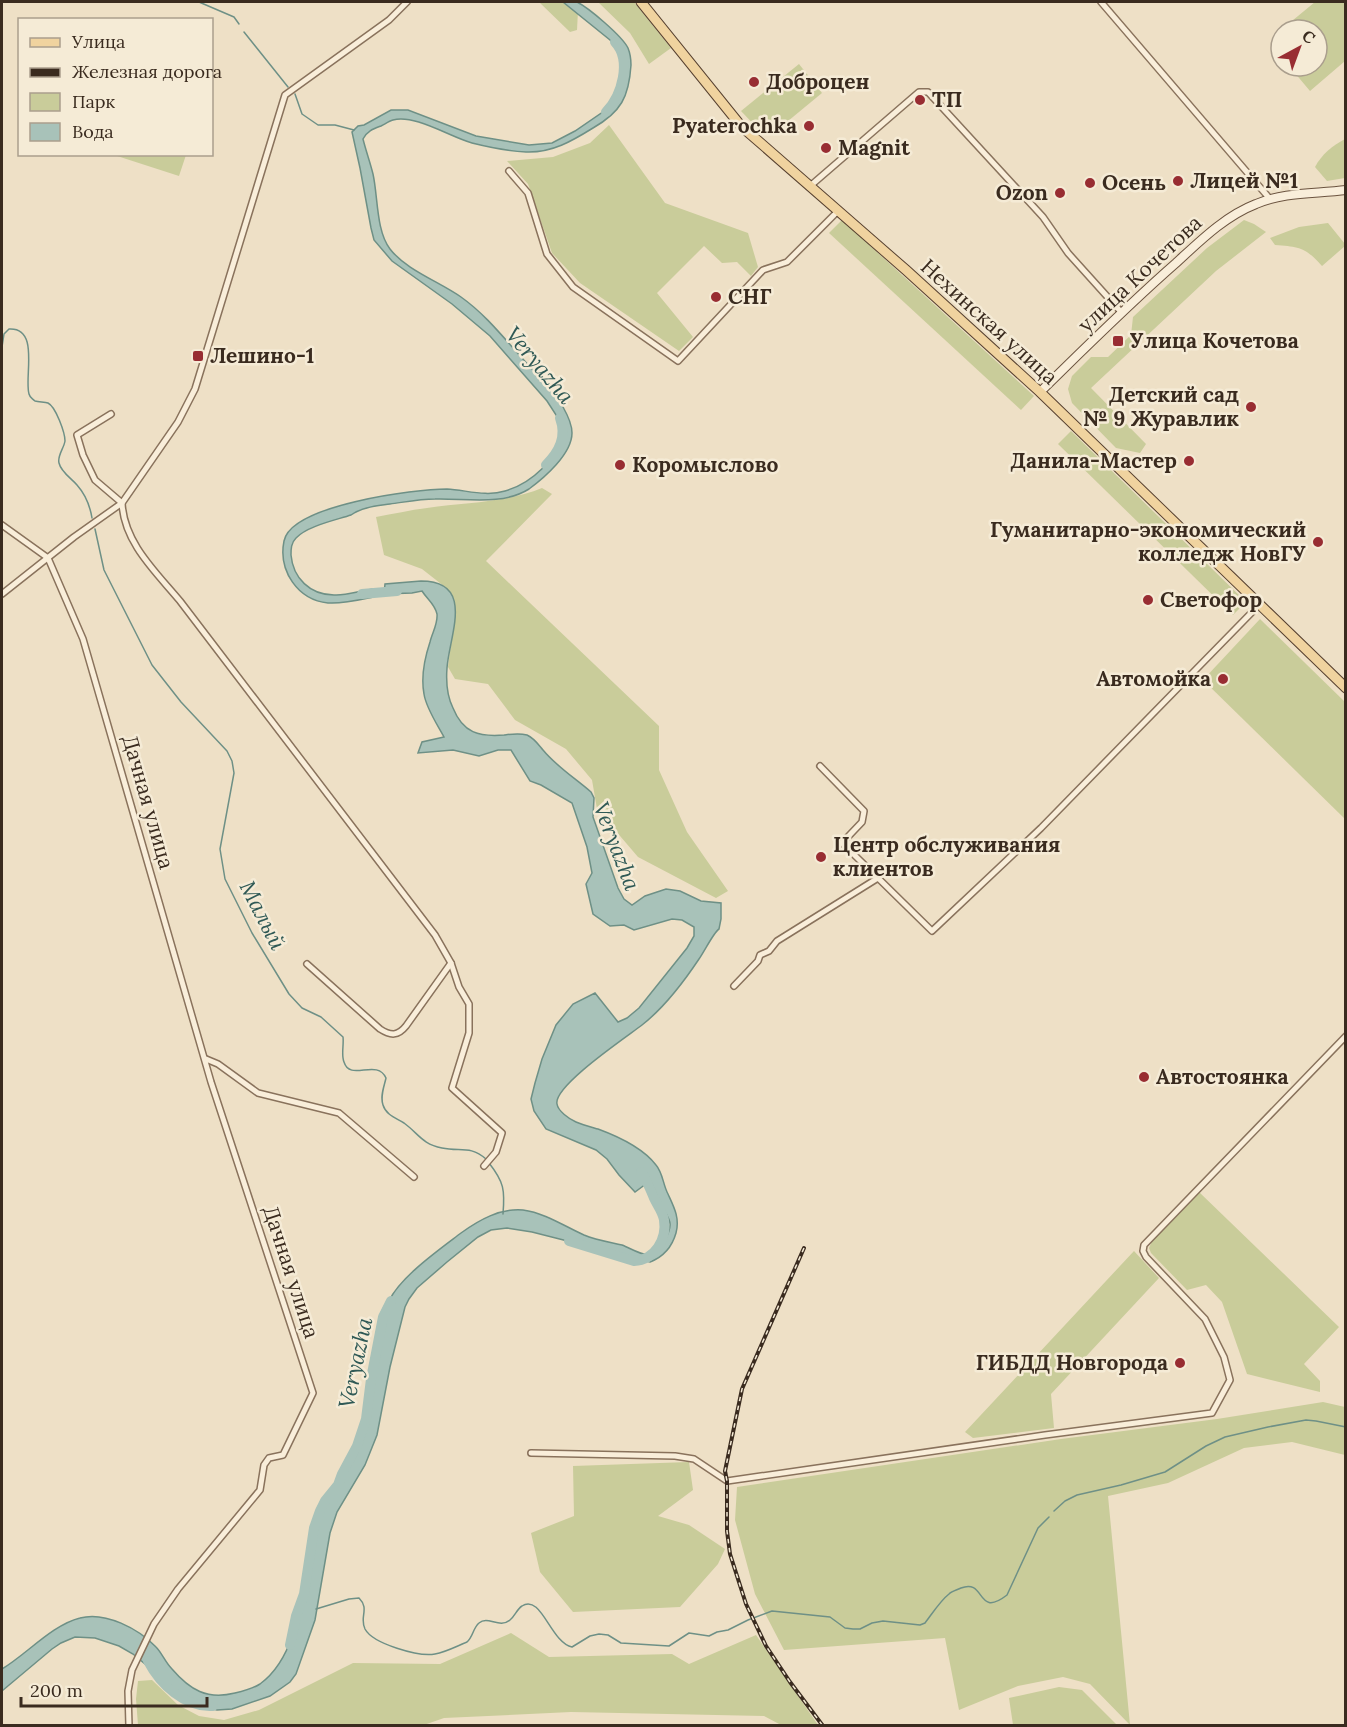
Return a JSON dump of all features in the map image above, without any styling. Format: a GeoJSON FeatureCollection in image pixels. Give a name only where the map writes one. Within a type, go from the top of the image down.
{"type":"FeatureCollection","features":[{"type":"Feature","properties":{"kind":"main road","name":"Нехинская улица"},"geometry":{"type":"LineString","coordinates":[[641,2],[736,121],[906,270],[1040,392],[1346,688]]}},
{"type":"Feature","properties":{"kind":"main road","name":"улица Кочетова"},"geometry":{"type":"LineString","coordinates":[[1040,392],[1167,271],[1226,219],[1270,199],[1287,195],[1346,190]]}},
{"type":"Feature","properties":{"kind":"street"},"geometry":{"type":"LineString","coordinates":[[2,594],[122,503],[178,422],[195,389],[285,95],[389,20],[407,2]]}},
{"type":"Feature","properties":{"kind":"street"},"geometry":{"type":"LineString","coordinates":[[1101,2],[1270,199]]}},
{"type":"Feature","properties":{"kind":"street"},"geometry":{"type":"LineString","coordinates":[[809,187],[919,92],[928,92],[1043,217],[1068,253],[1122,313]]}},
{"type":"Feature","properties":{"kind":"street"},"geometry":{"type":"LineString","coordinates":[[509,171],[528,193],[547,254],[573,287],[678,361],[763,270],[788,262],[838,212]]}},
{"type":"Feature","properties":{"kind":"street"},"geometry":{"type":"LineString","coordinates":[[111,414],[77,435],[83,455],[95,480],[122,503],[127,528],[141,554],[180,601],[435,935],[451,963],[459,987],[469,1004],[469,1034],[452,1088],[502,1133],[496,1152],[484,1166]]}},
{"type":"Feature","properties":{"kind":"street"},"geometry":{"type":"LineString","coordinates":[[2,525],[48,558]]}},
{"type":"Feature","properties":{"kind":"street","name":"Дачная улица"},"geometry":{"type":"LineString","coordinates":[[48,558],[83,639],[211,1082],[314,1393],[284,1455],[269,1458],[264,1465],[260,1490],[178,1589],[154,1624],[132,1670],[128,1691],[129,1725]]}},
{"type":"Feature","properties":{"kind":"street"},"geometry":{"type":"LineString","coordinates":[[820,766],[864,812],[862,822],[842,843],[932,932],[1041,828],[1259,604]]}},
{"type":"Feature","properties":{"kind":"street"},"geometry":{"type":"LineString","coordinates":[[734,986],[759,961],[760,955],[777,942],[878,878]]}},
{"type":"Feature","properties":{"kind":"street"},"geometry":{"type":"LineString","coordinates":[[307,964],[380,1029],[395,1035],[406,1026],[451,963]]}},
{"type":"Feature","properties":{"kind":"street"},"geometry":{"type":"LineString","coordinates":[[531,1453],[675,1456],[694,1459],[727,1481],[1045,1434],[1212,1413],[1230,1380],[1224,1357],[1205,1319],[1146,1257],[1143,1251],[1144,1245],[1346,1036]]}},
{"type":"Feature","properties":{"kind":"street"},"geometry":{"type":"LineString","coordinates":[[206,1059],[218,1064],[258,1093],[339,1113],[414,1177]]}},
{"type":"Feature","properties":{"kind":"green space"},"geometry":{"type":"Polygon","coordinates":[[[539,2],[565,2],[578,11],[577,30],[570,32],[539,2]]]}},
{"type":"Feature","properties":{"kind":"green space"},"geometry":{"type":"Polygon","coordinates":[[[598,2],[634,2],[671,48],[649,64],[630,33],[598,2]]]}},
{"type":"Feature","properties":{"kind":"green space"},"geometry":{"type":"Polygon","coordinates":[[[1315,2],[1345,2],[1345,61],[1329,75],[1329,18],[1296,18],[1315,2]]]}},
{"type":"Feature","properties":{"kind":"green space"},"geometry":{"type":"Polygon","coordinates":[[[799,64],[822,93],[782,126],[760,131],[741,111],[799,64]]]}},
{"type":"Feature","properties":{"kind":"green space"},"geometry":{"type":"Polygon","coordinates":[[[1299,78],[1325,78],[1310,91],[1299,78]]]}},
{"type":"Feature","properties":{"kind":"green space"},"geometry":{"type":"Polygon","coordinates":[[[609,125],[665,203],[748,233],[758,267],[751,276],[737,262],[722,263],[704,246],[657,293],[693,337],[679,351],[580,283],[552,253],[528,184],[507,161],[553,157],[590,143],[609,125]]]}},
{"type":"Feature","properties":{"kind":"green space"},"geometry":{"type":"Polygon","coordinates":[[[1345,139],[1345,178],[1327,181],[1315,167],[1328,151],[1345,139]]]}},
{"type":"Feature","properties":{"kind":"green space"},"geometry":{"type":"Polygon","coordinates":[[[117,156],[186,156],[179,176],[117,156]]]}},
{"type":"Feature","properties":{"kind":"green space"},"geometry":{"type":"Polygon","coordinates":[[[842,220],[1034,396],[1021,410],[829,233],[842,220]]]}},
{"type":"Feature","properties":{"kind":"green space"},"geometry":{"type":"Polygon","coordinates":[[[1244,220],[1266,232],[1216,271],[1091,388],[1146,444],[1140,453],[1116,448],[1072,403],[1068,389],[1072,376],[1091,357],[1108,357],[1131,335],[1133,317],[1207,248],[1244,220]]]}},
{"type":"Feature","properties":{"kind":"green space"},"geometry":{"type":"Polygon","coordinates":[[[1328,223],[1345,246],[1322,266],[1306,252],[1275,245],[1270,238],[1299,227],[1328,223]]]}},
{"type":"Feature","properties":{"kind":"green space"},"geometry":{"type":"Polygon","coordinates":[[[1071,431],[1246,602],[1233,615],[1058,444],[1071,431]]]}},
{"type":"Feature","properties":{"kind":"green space"},"geometry":{"type":"Polygon","coordinates":[[[542,488],[552,494],[486,561],[659,726],[659,770],[687,832],[728,891],[716,898],[638,857],[597,809],[592,780],[566,749],[515,720],[488,684],[455,679],[448,667],[455,611],[445,587],[422,569],[384,555],[376,517],[514,497],[542,488]]]}},
{"type":"Feature","properties":{"kind":"green space"},"geometry":{"type":"Polygon","coordinates":[[[1260,619],[1345,702],[1345,819],[1203,680],[1260,619]]]}},
{"type":"Feature","properties":{"kind":"green space"},"geometry":{"type":"Polygon","coordinates":[[[1199,1192],[1339,1327],[1304,1364],[1320,1381],[1320,1392],[1247,1374],[1222,1302],[1206,1285],[1187,1290],[1151,1253],[1149,1248],[1152,1241],[1199,1192]]]}},
{"type":"Feature","properties":{"kind":"green space"},"geometry":{"type":"Polygon","coordinates":[[[1134,1251],[1159,1278],[1051,1394],[1054,1428],[973,1438],[965,1432],[1134,1251]]]}},
{"type":"Feature","properties":{"kind":"green space"},"geometry":{"type":"Polygon","coordinates":[[[1323,1402],[1345,1407],[1345,1455],[1292,1442],[1244,1448],[1168,1483],[1108,1496],[1130,1725],[1090,1684],[1063,1677],[1018,1686],[959,1710],[945,1638],[784,1650],[755,1594],[735,1520],[737,1487],[1323,1402]]]}},
{"type":"Feature","properties":{"kind":"green space"},"geometry":{"type":"Polygon","coordinates":[[[689,1462],[693,1490],[658,1516],[689,1525],[725,1549],[718,1564],[680,1607],[573,1612],[540,1572],[531,1533],[574,1516],[573,1466],[689,1462]]]}},
{"type":"Feature","properties":{"kind":"green space"},"geometry":{"type":"Polygon","coordinates":[[[511,1633],[549,1657],[672,1654],[689,1664],[756,1635],[818,1725],[781,1725],[764,1716],[571,1712],[444,1718],[421,1726],[138,1725],[136,1699],[138,1681],[152,1680],[178,1705],[199,1716],[224,1720],[259,1710],[353,1663],[440,1664],[511,1633]]]}},
{"type":"Feature","properties":{"kind":"green space"},"geometry":{"type":"Polygon","coordinates":[[[1059,1687],[1082,1690],[1117,1725],[1013,1725],[1009,1698],[1059,1687]]]}},
{"type":"Feature","properties":{"kind":"water"},"geometry":{"type":"Polygon","coordinates":[[[563,2],[577,2],[589,10],[625,43],[629,50],[631,65],[625,95],[622,103],[603,122],[561,145],[535,152],[505,150],[472,143],[422,123],[402,119],[392,120],[373,129],[363,139],[373,174],[378,213],[385,242],[405,263],[453,291],[493,326],[559,400],[570,423],[571,441],[562,457],[549,472],[529,489],[507,498],[429,499],[375,506],[307,530],[294,540],[291,548],[292,563],[304,584],[317,592],[339,595],[375,589],[373,597],[334,603],[317,601],[299,590],[287,573],[284,563],[284,541],[292,528],[330,509],[383,496],[447,489],[483,493],[505,491],[534,476],[549,461],[560,443],[564,433],[560,421],[547,401],[490,336],[452,304],[392,261],[374,240],[352,132],[358,126],[391,110],[408,110],[476,136],[529,145],[552,143],[575,131],[610,107],[615,100],[621,86],[624,67],[623,54],[610,40],[563,2]]]}},
{"type":"Feature","properties":{"kind":"water"},"geometry":{"type":"Polygon","coordinates":[[[421,581],[438,583],[449,590],[454,600],[454,626],[447,668],[447,688],[449,699],[457,716],[467,728],[480,734],[529,736],[554,762],[591,792],[594,798],[593,817],[624,899],[632,905],[645,896],[666,889],[680,891],[701,901],[721,903],[719,929],[673,994],[642,1025],[578,1074],[559,1096],[557,1104],[570,1119],[629,1143],[651,1159],[660,1172],[676,1213],[677,1228],[674,1238],[663,1254],[650,1262],[532,1232],[507,1228],[491,1230],[478,1237],[417,1288],[405,1307],[390,1367],[377,1435],[365,1465],[337,1512],[330,1533],[315,1620],[296,1674],[290,1682],[270,1696],[232,1709],[217,1710],[202,1706],[186,1698],[133,1654],[119,1646],[95,1638],[75,1637],[52,1649],[2,1691],[2,1669],[50,1633],[70,1622],[90,1616],[121,1623],[149,1640],[179,1676],[200,1692],[225,1695],[245,1691],[260,1684],[276,1668],[288,1648],[296,1625],[316,1524],[323,1503],[341,1480],[364,1437],[373,1371],[385,1313],[389,1301],[402,1282],[432,1255],[468,1228],[482,1219],[506,1211],[523,1210],[539,1214],[589,1237],[622,1245],[648,1255],[658,1250],[668,1235],[669,1220],[650,1181],[635,1192],[607,1159],[596,1150],[546,1129],[534,1111],[531,1099],[542,1059],[556,1025],[573,1004],[595,993],[618,1022],[627,1018],[639,1008],[687,948],[694,936],[694,927],[682,920],[672,919],[634,930],[624,925],[610,926],[593,914],[586,884],[592,873],[587,847],[572,803],[530,781],[511,750],[498,750],[479,756],[453,750],[418,753],[422,742],[444,737],[427,705],[423,688],[425,661],[437,614],[433,604],[422,591],[384,594],[385,584],[421,581]]]}},
{"type":"Feature","properties":{"kind":"waterway"},"geometry":{"type":"LineString","coordinates":[[199,2],[234,17],[239,24]]}},
{"type":"Feature","properties":{"kind":"waterway"},"geometry":{"type":"LineString","coordinates":[[244,32],[288,87]]}},
{"type":"Feature","properties":{"kind":"waterway","name":"Veryazha"},"geometry":{"type":"LineString","coordinates":[[606,112],[617,97],[623,78],[623,58],[615,42]]}},
{"type":"Feature","properties":{"kind":"waterway"},"geometry":{"type":"LineString","coordinates":[[295,94],[302,114],[318,125],[335,125],[354,130]]}},
{"type":"Feature","properties":{"kind":"waterway","name":"Малый"},"geometry":{"type":"LineString","coordinates":[[2,347],[4,334],[9,329],[19,331],[24,336],[29,354],[29,395],[35,401],[51,405],[57,415],[65,441],[59,458],[60,466],[82,492],[92,518]]}},
{"type":"Feature","properties":{"kind":"waterway","name":"Veryazha"},"geometry":{"type":"LineString","coordinates":[[546,465],[555,455],[562,438],[560,418]]}},
{"type":"Feature","properties":{"kind":"waterway","name":"Малый"},"geometry":{"type":"LineString","coordinates":[[95,529],[104,570],[152,665],[181,702],[227,751],[232,761],[234,773],[220,849],[225,879],[252,933],[289,994],[302,1008],[321,1017],[343,1037],[343,1056],[347,1068],[382,1072],[386,1078],[382,1102],[389,1114],[430,1144],[448,1149],[470,1150],[486,1159]]}},
{"type":"Feature","properties":{"kind":"waterway","name":"Veryazha"},"geometry":{"type":"LineString","coordinates":[[362,594],[397,591]]}},
{"type":"Feature","properties":{"kind":"waterway","name":"Малый"},"geometry":{"type":"LineString","coordinates":[[489,1163],[502,1187],[503,1214]]}},
{"type":"Feature","properties":{"kind":"waterway","name":"Veryazha"},"geometry":{"type":"LineString","coordinates":[[569,1241],[634,1261],[654,1253],[664,1234],[664,1220],[641,1172]]}},
{"type":"Feature","properties":{"kind":"waterway","name":"Veryazha"},"geometry":{"type":"LineString","coordinates":[[290,1645],[296,1616],[304,1594],[314,1528],[325,1501],[338,1485],[357,1446],[366,1419],[383,1317],[391,1301]]}},
{"type":"Feature","properties":{"kind":"waterway"},"geometry":{"type":"LineString","coordinates":[[1054,1511],[1065,1501],[1077,1495],[1165,1472],[1225,1437],[1306,1420],[1346,1427]]}},
{"type":"Feature","properties":{"kind":"waterway"},"geometry":{"type":"LineString","coordinates":[[316,1609],[359,1598],[364,1606],[363,1625],[370,1635],[397,1648],[428,1654],[443,1652],[467,1642],[475,1627],[482,1621],[506,1622],[520,1607],[529,1604],[535,1606],[558,1637],[572,1647],[590,1636],[599,1634],[608,1635],[621,1643],[669,1646],[689,1633],[709,1636],[772,1611],[830,1617],[845,1628],[853,1629],[860,1629],[883,1621],[920,1625],[925,1623],[946,1597],[961,1588],[969,1586],[974,1588],[985,1601],[990,1603],[1007,1595],[1038,1528],[1049,1517]]}},
{"type":"Feature","properties":{"kind":"waterway","name":"Veryazha"},"geometry":{"type":"LineString","coordinates":[[148,1661],[159,1678],[174,1693],[193,1703],[213,1706]]}},
{"type":"Feature","properties":{"kind":"railway"},"geometry":{"type":"LineString","coordinates":[[804,1248],[742,1389],[725,1471],[727,1531],[730,1554],[746,1604],[766,1646],[823,1726]]}},
{"type":"Feature","properties":{"kind":"place","name":"Доброцен"},"geometry":{"type":"Point","coordinates":[754,82]}},
{"type":"Feature","properties":{"kind":"place","name":"ТП"},"geometry":{"type":"Point","coordinates":[920,100]}},
{"type":"Feature","properties":{"kind":"place","name":"Pyaterochka"},"geometry":{"type":"Point","coordinates":[809,126]}},
{"type":"Feature","properties":{"kind":"place","name":"Magnit"},"geometry":{"type":"Point","coordinates":[826,148]}},
{"type":"Feature","properties":{"kind":"place","name":"Лицей №1"},"geometry":{"type":"Point","coordinates":[1178,181]}},
{"type":"Feature","properties":{"kind":"place","name":"Осень"},"geometry":{"type":"Point","coordinates":[1090,183]}},
{"type":"Feature","properties":{"kind":"place","name":"Ozon"},"geometry":{"type":"Point","coordinates":[1060,193]}},
{"type":"Feature","properties":{"kind":"place","name":"СНГ"},"geometry":{"type":"Point","coordinates":[716,297]}},
{"type":"Feature","properties":{"kind":"place","name":"Улица Кочетова"},"geometry":{"type":"Point","coordinates":[1118,341]}},
{"type":"Feature","properties":{"kind":"place","name":"Лешино-1"},"geometry":{"type":"Point","coordinates":[198,356]}},
{"type":"Feature","properties":{"kind":"place","name":"Детский сад № 9 Журавлик"},"geometry":{"type":"Point","coordinates":[1251,407]}},
{"type":"Feature","properties":{"kind":"place","name":"Данила-Мастер"},"geometry":{"type":"Point","coordinates":[1189,461]}},
{"type":"Feature","properties":{"kind":"place","name":"Коромыслово"},"geometry":{"type":"Point","coordinates":[620,465]}},
{"type":"Feature","properties":{"kind":"place","name":"Гуманитарно-экономический колледж НовГУ"},"geometry":{"type":"Point","coordinates":[1318,542]}},
{"type":"Feature","properties":{"kind":"place","name":"Светофор"},"geometry":{"type":"Point","coordinates":[1148,600]}},
{"type":"Feature","properties":{"kind":"place","name":"Автомойка"},"geometry":{"type":"Point","coordinates":[1223,679]}},
{"type":"Feature","properties":{"kind":"place","name":"Центр обслуживания клиентов"},"geometry":{"type":"Point","coordinates":[821,857]}},
{"type":"Feature","properties":{"kind":"place","name":"Автостоянка"},"geometry":{"type":"Point","coordinates":[1144,1077]}},
{"type":"Feature","properties":{"kind":"place","name":"ГИБДД Новгорода"},"geometry":{"type":"Point","coordinates":[1180,1363]}}]}
